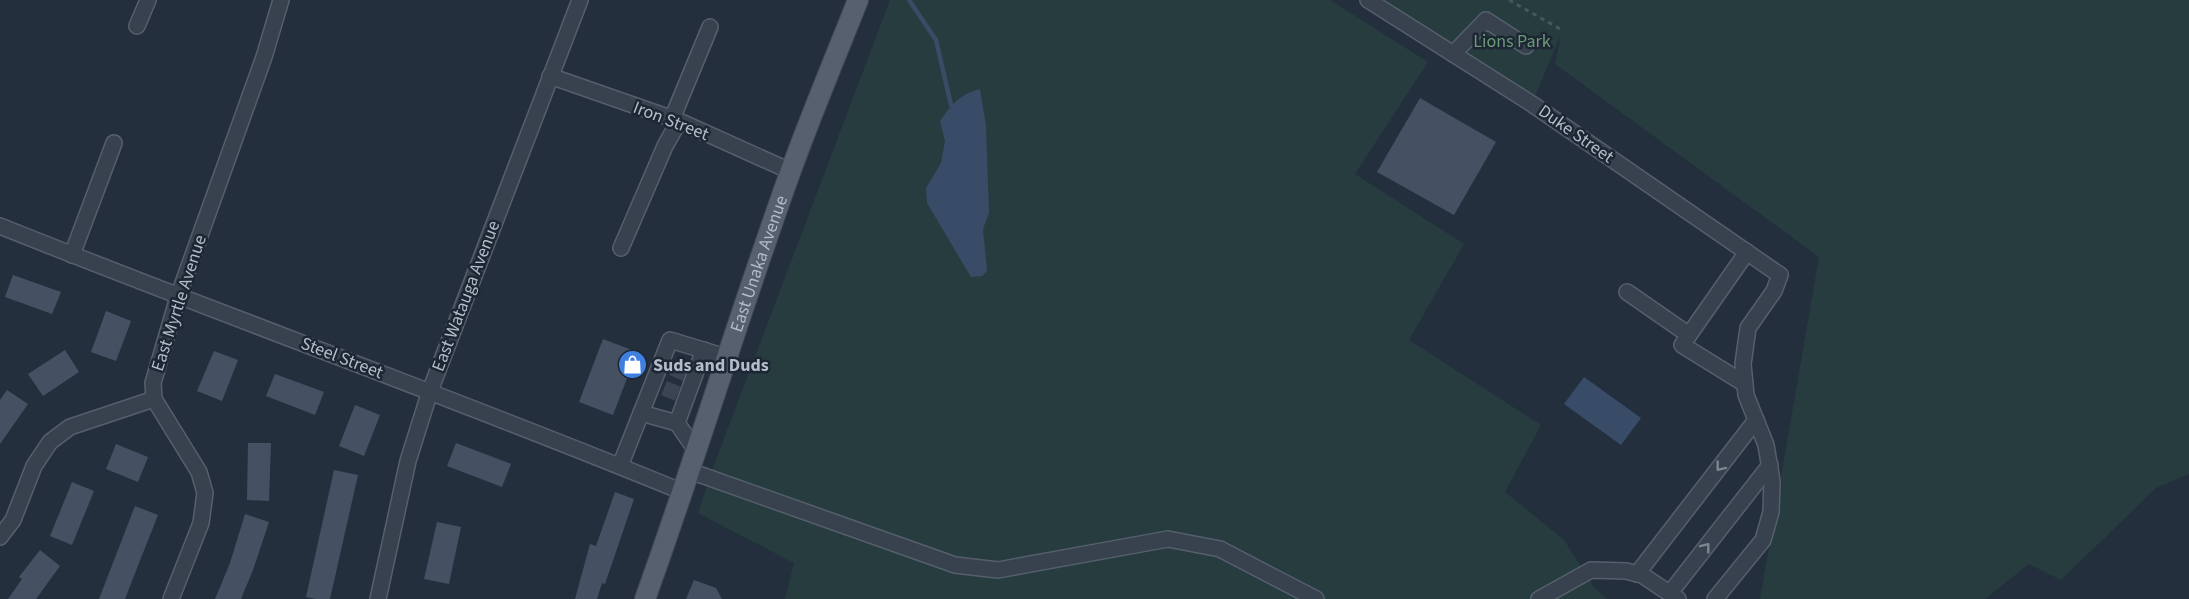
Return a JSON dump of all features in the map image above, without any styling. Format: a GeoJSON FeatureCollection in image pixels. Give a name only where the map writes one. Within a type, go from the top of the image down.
{"type":"FeatureCollection","features":[{"type":"Feature","properties":{"kind":"main road","name":"East Unaka Avenue"},"geometry":{"type":"LineString","coordinates":[[645,599],[790,171],[858,0]]}},
{"type":"Feature","properties":{"kind":"street"},"geometry":{"type":"LineString","coordinates":[[137,26],[148,0]]}},
{"type":"Feature","properties":{"kind":"street","name":"East Myrtle Avenue"},"geometry":{"type":"LineString","coordinates":[[154,399],[153,383],[157,363],[178,297],[264,57],[281,0]]}},
{"type":"Feature","properties":{"kind":"street","name":"East Watauga Avenue"},"geometry":{"type":"LineString","coordinates":[[378,599],[408,461],[430,391],[580,0]]}},
{"type":"Feature","properties":{"kind":"street","name":"Duke Street"},"geometry":{"type":"LineString","coordinates":[[1368,0],[1532,104],[1780,275],[1774,291],[1748,328],[1743,364],[1745,384]]}},
{"type":"Feature","properties":{"kind":"street"},"geometry":{"type":"LineString","coordinates":[[1453,54],[1485,20],[1526,46]]}},
{"type":"Feature","properties":{"kind":"street"},"geometry":{"type":"LineString","coordinates":[[621,248],[665,146],[710,27]]}},
{"type":"Feature","properties":{"kind":"street","name":"Iron Street"},"geometry":{"type":"LineString","coordinates":[[550,76],[675,120],[790,171]]}},
{"type":"Feature","properties":{"kind":"street"},"geometry":{"type":"LineString","coordinates":[[72,255],[114,143]]}},
{"type":"Feature","properties":{"kind":"street","name":"Steel Street"},"geometry":{"type":"LineString","coordinates":[[0,226],[178,297],[430,391],[683,492]]}},
{"type":"Feature","properties":{"kind":"street"},"geometry":{"type":"LineString","coordinates":[[1715,599],[1763,540],[1771,512],[1770,465],[1766,445],[1746,395],[1745,384],[1682,345],[1747,252]]}},
{"type":"Feature","properties":{"kind":"street"},"geometry":{"type":"LineString","coordinates":[[1628,292],[1689,335]]}},
{"type":"Feature","properties":{"kind":"street"},"geometry":{"type":"LineString","coordinates":[[620,466],[641,412],[659,386],[667,366],[670,340],[726,357]]}},
{"type":"Feature","properties":{"kind":"street"},"geometry":{"type":"LineString","coordinates":[[677,423],[684,396],[704,350]]}},
{"type":"Feature","properties":{"kind":"street"},"geometry":{"type":"LineString","coordinates":[[0,537],[13,520],[34,466],[50,442],[70,427],[154,399],[199,472],[205,493],[201,523],[171,599]]}},
{"type":"Feature","properties":{"kind":"street"},"geometry":{"type":"LineString","coordinates":[[641,412],[677,423],[696,452]]}},
{"type":"Feature","properties":{"kind":"street"},"geometry":{"type":"LineString","coordinates":[[1637,574],[1756,420]]}},
{"type":"Feature","properties":{"kind":"street"},"geometry":{"type":"LineString","coordinates":[[1539,599],[1591,570],[1642,575],[1674,596],[1770,465]]}},
{"type":"Feature","properties":{"kind":"street"},"geometry":{"type":"LineString","coordinates":[[690,471],[956,565],[998,570],[1168,539],[1220,549],[1317,599]]}},
{"type":"Feature","properties":{"kind":"path"},"geometry":{"type":"LineString","coordinates":[[1509,0],[1562,30]]}},
{"type":"Feature","properties":{"kind":"path"},"geometry":{"type":"LineString","coordinates":[[1517,4],[1520,0]]}},
{"type":"Feature","properties":{"kind":"green space"},"geometry":{"type":"Polygon","coordinates":[[[890,0],[1330,0],[1428,62],[1355,174],[1464,244],[1409,340],[1541,425],[1505,492],[1564,540],[1594,587],[1607,599],[785,599],[794,563],[698,513],[714,465],[890,0]]]}},
{"type":"Feature","properties":{"kind":"green space","name":"Lions Park"},"geometry":{"type":"Polygon","coordinates":[[[1374,0],[2189,0],[2189,474],[2156,488],[2061,580],[2029,564],[1985,599],[1760,599],[1819,257],[1555,64],[1561,34],[1532,104],[1374,0]]]}},
{"type":"Feature","properties":{"kind":"water"},"geometry":{"type":"Polygon","coordinates":[[[980,89],[986,126],[989,213],[983,229],[987,271],[982,276],[971,277],[927,203],[926,188],[941,163],[945,141],[940,121],[957,101],[980,89]]]}},
{"type":"Feature","properties":{"kind":"water"},"geometry":{"type":"Polygon","coordinates":[[[1584,377],[1641,418],[1621,445],[1564,404],[1584,377]]]}},
{"type":"Feature","properties":{"kind":"building"},"geometry":{"type":"Polygon","coordinates":[[[1420,98],[1496,142],[1454,215],[1377,172],[1420,98]]]}},
{"type":"Feature","properties":{"kind":"building"},"geometry":{"type":"Polygon","coordinates":[[[13,275],[61,292],[52,314],[5,297],[13,275]]]}},
{"type":"Feature","properties":{"kind":"building"},"geometry":{"type":"Polygon","coordinates":[[[106,311],[131,321],[116,361],[91,352],[106,311]]]}},
{"type":"Feature","properties":{"kind":"building"},"geometry":{"type":"Polygon","coordinates":[[[603,339],[637,352],[613,415],[579,402],[603,339]]]}},
{"type":"Feature","properties":{"kind":"building"},"geometry":{"type":"Polygon","coordinates":[[[65,350],[79,372],[43,396],[28,374],[65,350]]]}},
{"type":"Feature","properties":{"kind":"building"},"geometry":{"type":"Polygon","coordinates":[[[214,351],[238,360],[222,401],[197,391],[214,351]]]}},
{"type":"Feature","properties":{"kind":"building"},"geometry":{"type":"Polygon","coordinates":[[[275,374],[324,392],[315,415],[266,396],[275,374]]]}},
{"type":"Feature","properties":{"kind":"building"},"geometry":{"type":"Polygon","coordinates":[[[7,390],[28,404],[0,444],[0,400],[7,390]]]}},
{"type":"Feature","properties":{"kind":"building"},"geometry":{"type":"Polygon","coordinates":[[[355,405],[380,415],[364,456],[339,446],[355,405]]]}},
{"type":"Feature","properties":{"kind":"building"},"geometry":{"type":"Polygon","coordinates":[[[248,443],[271,443],[269,501],[247,500],[248,443]]]}},
{"type":"Feature","properties":{"kind":"building"},"geometry":{"type":"Polygon","coordinates":[[[456,443],[511,464],[502,487],[447,466],[456,443]]]}},
{"type":"Feature","properties":{"kind":"building"},"geometry":{"type":"Polygon","coordinates":[[[116,444],[148,457],[138,482],[106,469],[116,444]]]}},
{"type":"Feature","properties":{"kind":"building"},"geometry":{"type":"Polygon","coordinates":[[[334,470],[358,475],[330,599],[316,599],[306,597],[334,470]]]}},
{"type":"Feature","properties":{"kind":"building"},"geometry":{"type":"Polygon","coordinates":[[[72,482],[94,491],[72,545],[50,536],[72,482]]]}},
{"type":"Feature","properties":{"kind":"building"},"geometry":{"type":"Polygon","coordinates":[[[615,492],[634,499],[605,584],[602,583],[597,599],[575,599],[590,544],[596,546],[615,492]]]}},
{"type":"Feature","properties":{"kind":"building"},"geometry":{"type":"Polygon","coordinates":[[[135,506],[158,515],[125,599],[99,599],[135,506]]]}},
{"type":"Feature","properties":{"kind":"building"},"geometry":{"type":"Polygon","coordinates":[[[245,514],[269,522],[253,570],[241,599],[215,599],[230,563],[245,514]]]}},
{"type":"Feature","properties":{"kind":"building"},"geometry":{"type":"Polygon","coordinates":[[[437,522],[461,527],[449,584],[424,579],[437,522]]]}},
{"type":"Feature","properties":{"kind":"building"},"geometry":{"type":"Polygon","coordinates":[[[40,550],[60,566],[36,599],[8,599],[22,579],[19,577],[40,550]]]}},
{"type":"Feature","properties":{"kind":"building"},"geometry":{"type":"Polygon","coordinates":[[[694,580],[716,588],[722,599],[686,599],[694,580]]]}},
{"type":"Feature","properties":{"kind":"waterway"},"geometry":{"type":"LineString","coordinates":[[909,0],[936,40],[951,105]]}},
{"type":"Feature","properties":{"kind":"tunnel"},"geometry":{"type":"LineString","coordinates":[[672,368],[688,375]]}},
{"type":"Feature","properties":{"kind":"tunnel"},"geometry":{"type":"LineString","coordinates":[[664,388],[681,395]]}},
{"type":"Feature","properties":{"kind":"place","name":"Suds and Duds"},"geometry":{"type":"Point","coordinates":[632,365]}}]}
